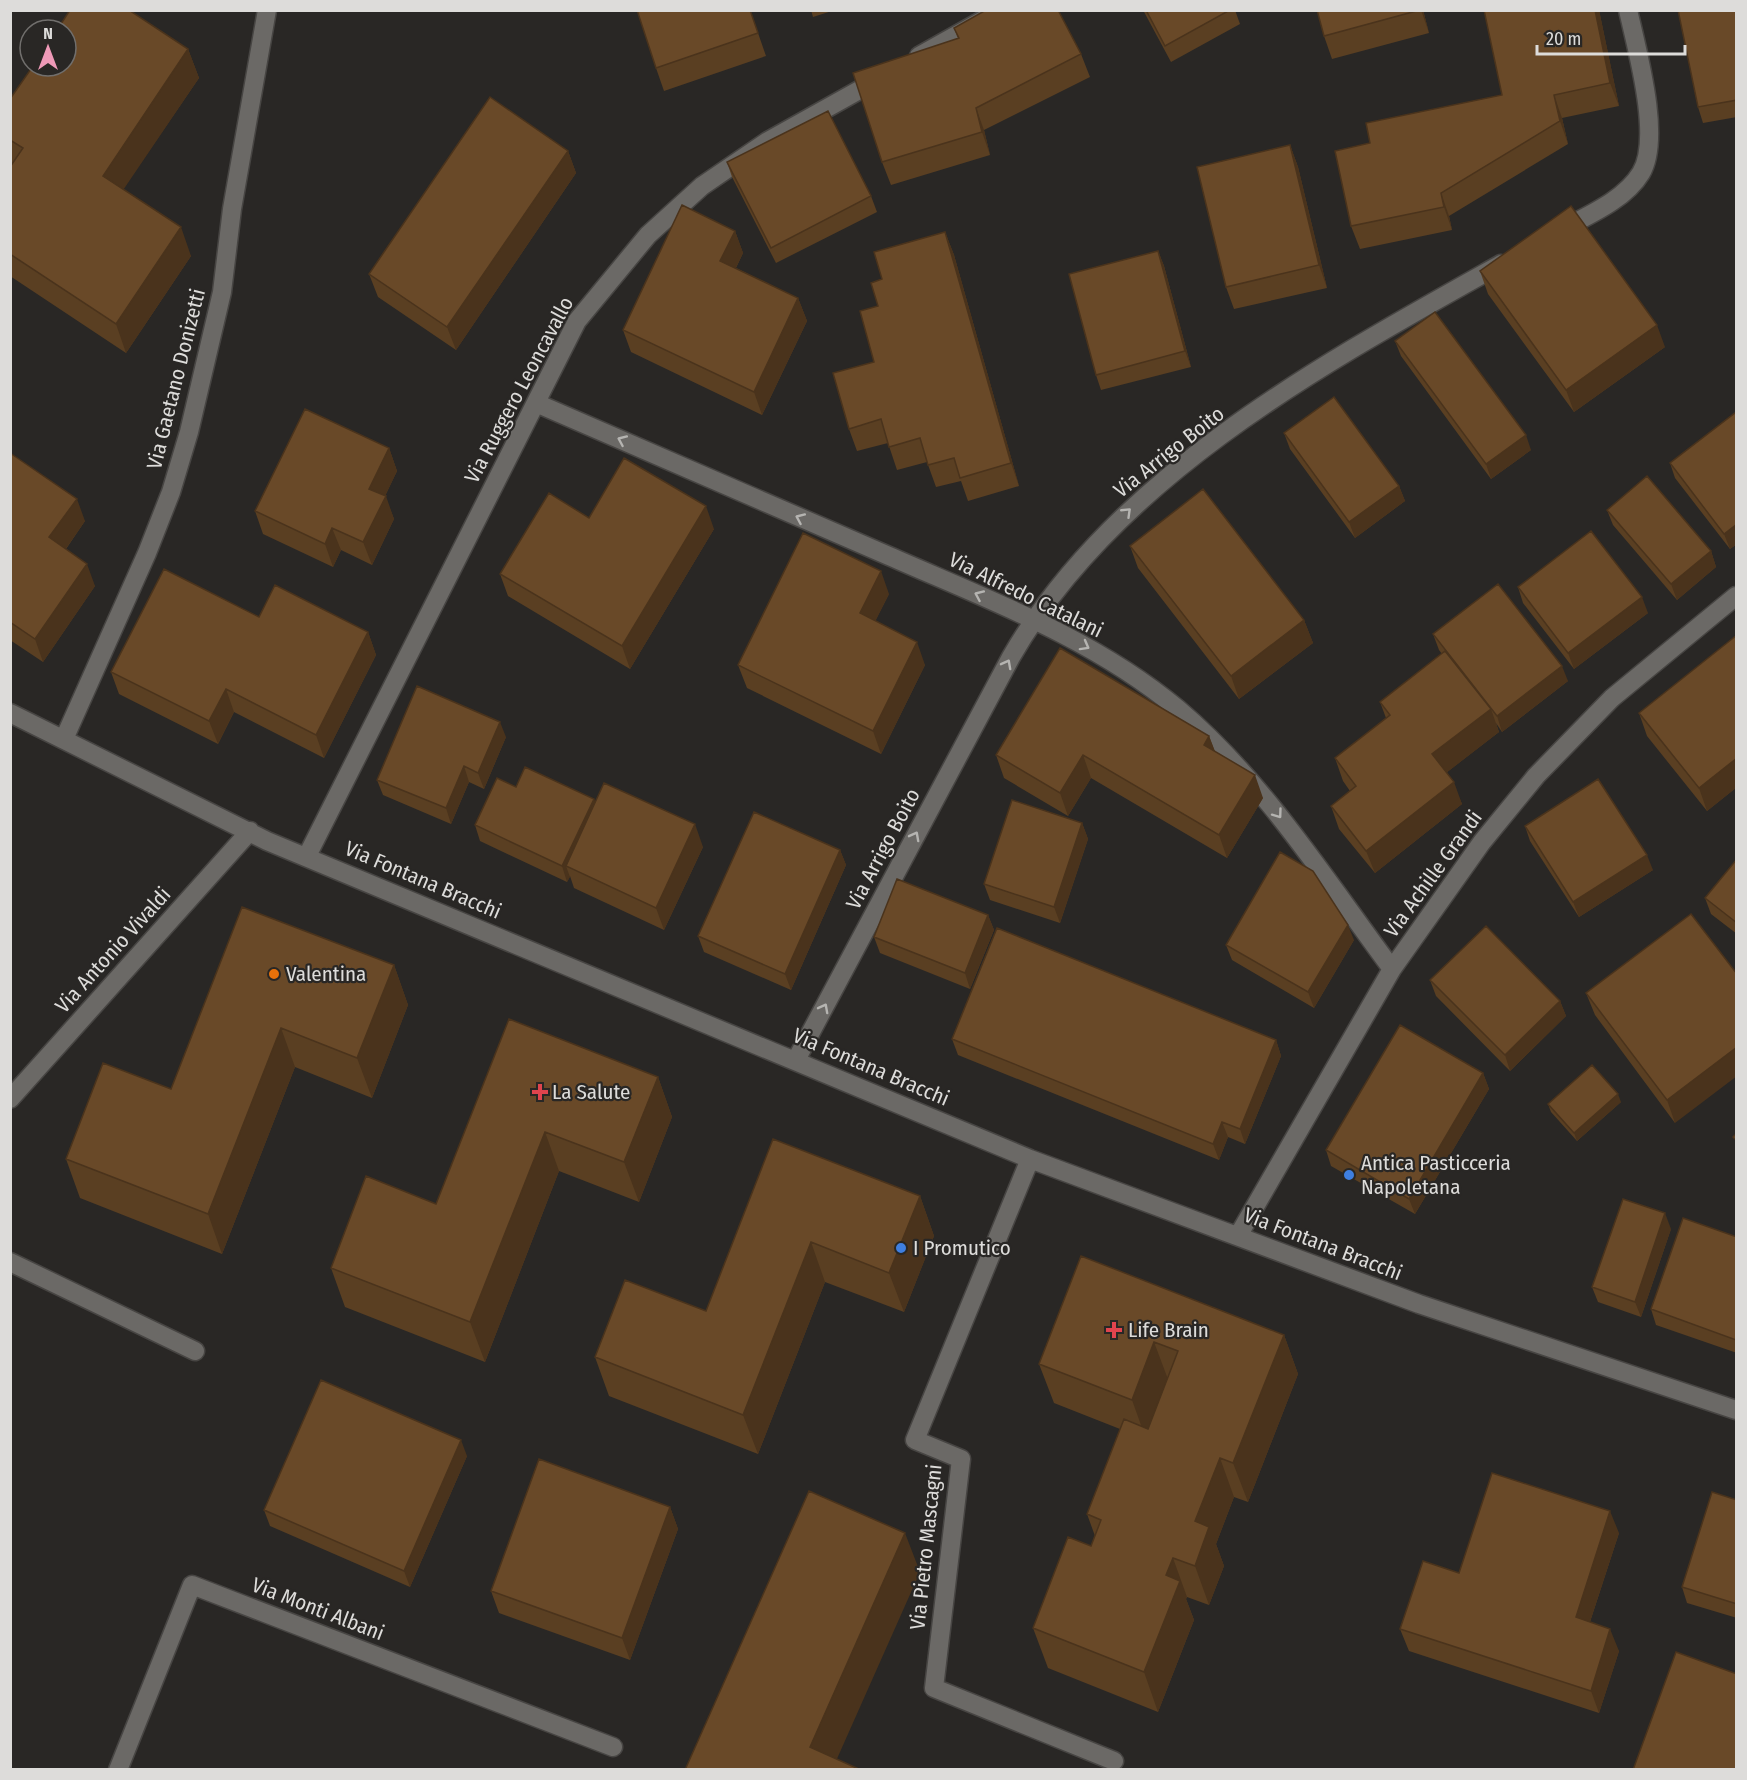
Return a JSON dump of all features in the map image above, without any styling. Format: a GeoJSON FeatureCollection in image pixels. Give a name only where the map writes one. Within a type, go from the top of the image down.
{"type":"FeatureCollection","features":[{"type":"Feature","properties":{"kind":"street","name":"Via Gaetano Donizetti"},"geometry":{"type":"LineString","coordinates":[[64,739],[147,554],[171,492],[189,432],[222,292],[232,210],[267,10]]}},
{"type":"Feature","properties":{"kind":"street","name":"Via Ruggero Leoncavallo"},"geometry":{"type":"LineString","coordinates":[[307,856],[577,321],[621,265],[662,221],[702,186],[758,147],[1001,10]]}},
{"type":"Feature","properties":{"kind":"street"},"geometry":{"type":"LineString","coordinates":[[1540,242],[1611,201],[1627,189],[1641,173],[1648,155],[1647,105],[1628,10]]}},
{"type":"Feature","properties":{"kind":"street","name":"Via Arrigo Boito"},"geometry":{"type":"LineString","coordinates":[[796,1060],[1033,619],[1104,534],[1132,507],[1182,467],[1328,364],[1521,253]]}},
{"type":"Feature","properties":{"kind":"street","name":"Via Alfredo Catalani"},"geometry":{"type":"LineString","coordinates":[[536,402],[1033,619],[1131,674],[1211,738],[1268,800],[1392,969]]}},
{"type":"Feature","properties":{"kind":"street","name":"Via Achille Grandi"},"geometry":{"type":"LineString","coordinates":[[1238,1236],[1392,969],[1441,897],[1536,776],[1612,698],[1737,596]]}},
{"type":"Feature","properties":{"kind":"street","name":"Via Fontana Bracchi"},"geometry":{"type":"LineString","coordinates":[[10,713],[250,831],[307,856],[1030,1159],[1419,1304],[1737,1410]]}},
{"type":"Feature","properties":{"kind":"street","name":"Via Antonio Vivaldi"},"geometry":{"type":"LineString","coordinates":[[10,1099],[250,831]]}},
{"type":"Feature","properties":{"kind":"street","name":"Via Pietro Mascagni"},"geometry":{"type":"LineString","coordinates":[[1030,1159],[915,1440],[961,1459],[934,1688],[1114,1761]]}},
{"type":"Feature","properties":{"kind":"street"},"geometry":{"type":"LineString","coordinates":[[10,1262],[195,1351]]}},
{"type":"Feature","properties":{"kind":"street","name":"Via Monti Albani"},"geometry":{"type":"LineString","coordinates":[[118,1770],[192,1585],[613,1747]]}},
{"type":"Feature","properties":{"kind":"building"},"geometry":{"type":"Polygon","coordinates":[[[70,10],[129,10],[188,49],[103,176],[181,227],[116,324],[10,254],[10,167],[23,148],[10,140],[10,99],[25,78],[78,78],[78,18],[65,18],[70,10]]]}},
{"type":"Feature","properties":{"kind":"building"},"geometry":{"type":"Polygon","coordinates":[[[637,10],[750,10],[758,33],[656,68],[637,10]]]}},
{"type":"Feature","properties":{"kind":"building"},"geometry":{"type":"Polygon","coordinates":[[[986,10],[1058,10],[1081,54],[976,108],[982,132],[882,162],[853,73],[959,38],[954,28],[986,10]]]}},
{"type":"Feature","properties":{"kind":"building"},"geometry":{"type":"Polygon","coordinates":[[[1146,10],[1230,10],[1165,46],[1146,10]]]}},
{"type":"Feature","properties":{"kind":"building"},"geometry":{"type":"Polygon","coordinates":[[[1317,10],[1420,10],[1324,36],[1317,10]]]}},
{"type":"Feature","properties":{"kind":"building"},"geometry":{"type":"Polygon","coordinates":[[[1484,10],[1595,10],[1610,83],[1554,95],[1560,121],[1441,193],[1444,207],[1351,226],[1335,151],[1370,143],[1366,123],[1502,95],[1484,10]]]}},
{"type":"Feature","properties":{"kind":"building"},"geometry":{"type":"Polygon","coordinates":[[[1678,10],[1737,10],[1737,100],[1698,107],[1678,10]]]}},
{"type":"Feature","properties":{"kind":"building"},"geometry":{"type":"Polygon","coordinates":[[[490,97],[568,151],[447,327],[369,274],[490,97]]]}},
{"type":"Feature","properties":{"kind":"building"},"geometry":{"type":"Polygon","coordinates":[[[828,111],[871,196],[771,248],[727,162],[828,111]]]}},
{"type":"Feature","properties":{"kind":"building"},"geometry":{"type":"Polygon","coordinates":[[[1290,145],[1319,265],[1226,287],[1197,167],[1290,145]]]}},
{"type":"Feature","properties":{"kind":"building"},"geometry":{"type":"Polygon","coordinates":[[[682,205],[735,231],[720,261],[798,298],[754,392],[623,330],[682,205]]]}},
{"type":"Feature","properties":{"kind":"building"},"geometry":{"type":"Polygon","coordinates":[[[1571,206],[1657,325],[1566,390],[1480,271],[1571,206]]]}},
{"type":"Feature","properties":{"kind":"building"},"geometry":{"type":"Polygon","coordinates":[[[945,232],[1011,463],[960,478],[954,458],[928,465],[920,438],[889,447],[881,419],[849,429],[833,373],[874,362],[860,311],[878,306],[871,283],[882,279],[874,252],[945,232]]]}},
{"type":"Feature","properties":{"kind":"building"},"geometry":{"type":"Polygon","coordinates":[[[1158,251],[1185,351],[1096,375],[1069,274],[1158,251]]]}},
{"type":"Feature","properties":{"kind":"building"},"geometry":{"type":"Polygon","coordinates":[[[1435,312],[1526,435],[1486,464],[1395,341],[1435,312]]]}},
{"type":"Feature","properties":{"kind":"building"},"geometry":{"type":"Polygon","coordinates":[[[1334,397],[1399,486],[1349,522],[1284,433],[1334,397]]]}},
{"type":"Feature","properties":{"kind":"building"},"geometry":{"type":"Polygon","coordinates":[[[305,409],[389,448],[369,489],[386,496],[363,542],[332,528],[325,544],[255,511],[305,409]]]}},
{"type":"Feature","properties":{"kind":"building"},"geometry":{"type":"Polygon","coordinates":[[[1735,413],[1737,414],[1737,524],[1724,534],[1670,463],[1735,413]]]}},
{"type":"Feature","properties":{"kind":"building"},"geometry":{"type":"Polygon","coordinates":[[[10,453],[77,499],[49,537],[87,564],[35,639],[10,622],[10,453]]]}},
{"type":"Feature","properties":{"kind":"building"},"geometry":{"type":"Polygon","coordinates":[[[624,458],[706,506],[622,646],[500,574],[549,493],[589,518],[624,458]]]}},
{"type":"Feature","properties":{"kind":"building"},"geometry":{"type":"Polygon","coordinates":[[[1647,476],[1711,551],[1671,584],[1607,510],[1647,476]]]}},
{"type":"Feature","properties":{"kind":"building"},"geometry":{"type":"Polygon","coordinates":[[[1203,489],[1304,620],[1231,676],[1130,546],[1203,489]]]}},
{"type":"Feature","properties":{"kind":"building"},"geometry":{"type":"Polygon","coordinates":[[[1591,531],[1642,597],[1568,653],[1518,587],[1591,531]]]}},
{"type":"Feature","properties":{"kind":"building"},"geometry":{"type":"Polygon","coordinates":[[[803,533],[881,571],[860,613],[917,642],[873,731],[738,665],[803,533]]]}},
{"type":"Feature","properties":{"kind":"building"},"geometry":{"type":"Polygon","coordinates":[[[164,569],[259,617],[275,585],[368,632],[316,735],[226,689],[209,721],[111,672],[164,569]]]}},
{"type":"Feature","properties":{"kind":"building"},"geometry":{"type":"Polygon","coordinates":[[[1498,584],[1562,666],[1497,716],[1433,634],[1498,584]]]}},
{"type":"Feature","properties":{"kind":"building"},"geometry":{"type":"Polygon","coordinates":[[[1737,635],[1737,758],[1699,788],[1639,713],[1737,635]]]}},
{"type":"Feature","properties":{"kind":"building"},"geometry":{"type":"Polygon","coordinates":[[[1060,648],[1209,736],[1204,745],[1255,775],[1219,835],[1083,755],[1060,793],[996,755],[1060,648]]]}},
{"type":"Feature","properties":{"kind":"building"},"geometry":{"type":"Polygon","coordinates":[[[1445,651],[1491,709],[1432,754],[1454,782],[1366,851],[1331,806],[1356,786],[1335,758],[1390,715],[1380,702],[1445,651]]]}},
{"type":"Feature","properties":{"kind":"building"},"geometry":{"type":"Polygon","coordinates":[[[417,686],[500,722],[478,773],[464,766],[446,808],[377,780],[417,686]]]}},
{"type":"Feature","properties":{"kind":"building"},"geometry":{"type":"Polygon","coordinates":[[[525,767],[594,799],[562,866],[475,825],[497,778],[516,787],[525,767]]]}},
{"type":"Feature","properties":{"kind":"building"},"geometry":{"type":"Polygon","coordinates":[[[1598,779],[1647,855],[1573,902],[1525,826],[1598,779]]]}},
{"type":"Feature","properties":{"kind":"building"},"geometry":{"type":"Polygon","coordinates":[[[604,783],[695,824],[656,908],[566,866],[604,783]]]}},
{"type":"Feature","properties":{"kind":"building"},"geometry":{"type":"Polygon","coordinates":[[[1012,800],[1082,823],[1054,907],[984,884],[1012,800]]]}},
{"type":"Feature","properties":{"kind":"building"},"geometry":{"type":"Polygon","coordinates":[[[754,812],[840,850],[785,974],[698,936],[754,812]]]}},
{"type":"Feature","properties":{"kind":"building"},"geometry":{"type":"Polygon","coordinates":[[[1280,852],[1313,871],[1348,925],[1308,992],[1226,945],[1280,852]]]}},
{"type":"Feature","properties":{"kind":"building"},"geometry":{"type":"Polygon","coordinates":[[[1737,859],[1737,923],[1705,898],[1737,859]]]}},
{"type":"Feature","properties":{"kind":"building"},"geometry":{"type":"Polygon","coordinates":[[[897,879],[988,915],[965,973],[874,937],[897,879]]]}},
{"type":"Feature","properties":{"kind":"building"},"geometry":{"type":"Polygon","coordinates":[[[242,907],[394,965],[357,1058],[281,1028],[208,1214],[66,1159],[103,1063],[171,1089],[242,907]]]}},
{"type":"Feature","properties":{"kind":"building"},"geometry":{"type":"Polygon","coordinates":[[[1691,914],[1737,974],[1737,1047],[1667,1100],[1586,993],[1691,914]]]}},
{"type":"Feature","properties":{"kind":"building"},"geometry":{"type":"Polygon","coordinates":[[[1486,926],[1560,1001],[1505,1055],[1430,980],[1486,926]]]}},
{"type":"Feature","properties":{"kind":"building"},"geometry":{"type":"Polygon","coordinates":[[[997,928],[1276,1040],[1240,1129],[1222,1122],[1213,1144],[952,1039],[997,928]]]}},
{"type":"Feature","properties":{"kind":"building"},"geometry":{"type":"Polygon","coordinates":[[[509,1019],[658,1077],[624,1162],[545,1132],[470,1322],[331,1268],[366,1176],[436,1204],[509,1019]]]}},
{"type":"Feature","properties":{"kind":"building"},"geometry":{"type":"Polygon","coordinates":[[[1400,1025],[1483,1073],[1409,1199],[1326,1150],[1400,1025]]]}},
{"type":"Feature","properties":{"kind":"building"},"geometry":{"type":"Polygon","coordinates":[[[1592,1065],[1618,1094],[1574,1133],[1548,1104],[1592,1065]]]}},
{"type":"Feature","properties":{"kind":"building"},"geometry":{"type":"Polygon","coordinates":[[[773,1139],[920,1196],[889,1273],[811,1242],[743,1415],[595,1357],[625,1280],[706,1311],[773,1139]]]}},
{"type":"Feature","properties":{"kind":"building"},"geometry":{"type":"Polygon","coordinates":[[[1623,1199],[1665,1213],[1635,1302],[1592,1287],[1623,1199]]]}},
{"type":"Feature","properties":{"kind":"building"},"geometry":{"type":"Polygon","coordinates":[[[1683,1218],[1737,1237],[1736,1340],[1651,1309],[1683,1218]]]}},
{"type":"Feature","properties":{"kind":"building"},"geometry":{"type":"Polygon","coordinates":[[[1081,1256],[1284,1335],[1233,1463],[1220,1458],[1195,1521],[1209,1527],[1195,1566],[1173,1558],[1166,1575],[1180,1581],[1144,1672],[1033,1628],[1068,1537],[1091,1546],[1101,1520],[1087,1514],[1124,1419],[1148,1429],[1178,1351],[1154,1342],[1132,1400],[1039,1364],[1081,1256]]]}},
{"type":"Feature","properties":{"kind":"building"},"geometry":{"type":"Polygon","coordinates":[[[321,1380],[461,1440],[404,1571],[264,1510],[321,1380]]]}},
{"type":"Feature","properties":{"kind":"building"},"geometry":{"type":"Polygon","coordinates":[[[539,1459],[670,1507],[622,1638],[491,1591],[539,1459]]]}},
{"type":"Feature","properties":{"kind":"building"},"geometry":{"type":"Polygon","coordinates":[[[1492,1473],[1610,1511],[1576,1617],[1610,1629],[1591,1691],[1400,1629],[1423,1561],[1459,1573],[1492,1473]]]}},
{"type":"Feature","properties":{"kind":"building"},"geometry":{"type":"Polygon","coordinates":[[[809,1491],[905,1533],[810,1747],[861,1770],[685,1770],[809,1491]]]}},
{"type":"Feature","properties":{"kind":"building"},"geometry":{"type":"Polygon","coordinates":[[[1712,1492],[1737,1500],[1737,1604],[1682,1587],[1712,1492]]]}},
{"type":"Feature","properties":{"kind":"building"},"geometry":{"type":"Polygon","coordinates":[[[1676,1652],[1737,1674],[1737,1770],[1633,1770],[1676,1652]]]}},
{"type":"Feature","properties":{"kind":"place","name":"Valentina"},"geometry":{"type":"Point","coordinates":[274,974]}},
{"type":"Feature","properties":{"kind":"place","name":"La Salute"},"geometry":{"type":"Point","coordinates":[540,1092]}},
{"type":"Feature","properties":{"kind":"place","name":"Antica Pasticceria Napoletana"},"geometry":{"type":"Point","coordinates":[1349,1175]}},
{"type":"Feature","properties":{"kind":"place","name":"I Promutico"},"geometry":{"type":"Point","coordinates":[901,1248]}},
{"type":"Feature","properties":{"kind":"place","name":"Life Brain"},"geometry":{"type":"Point","coordinates":[1114,1330]}}]}
